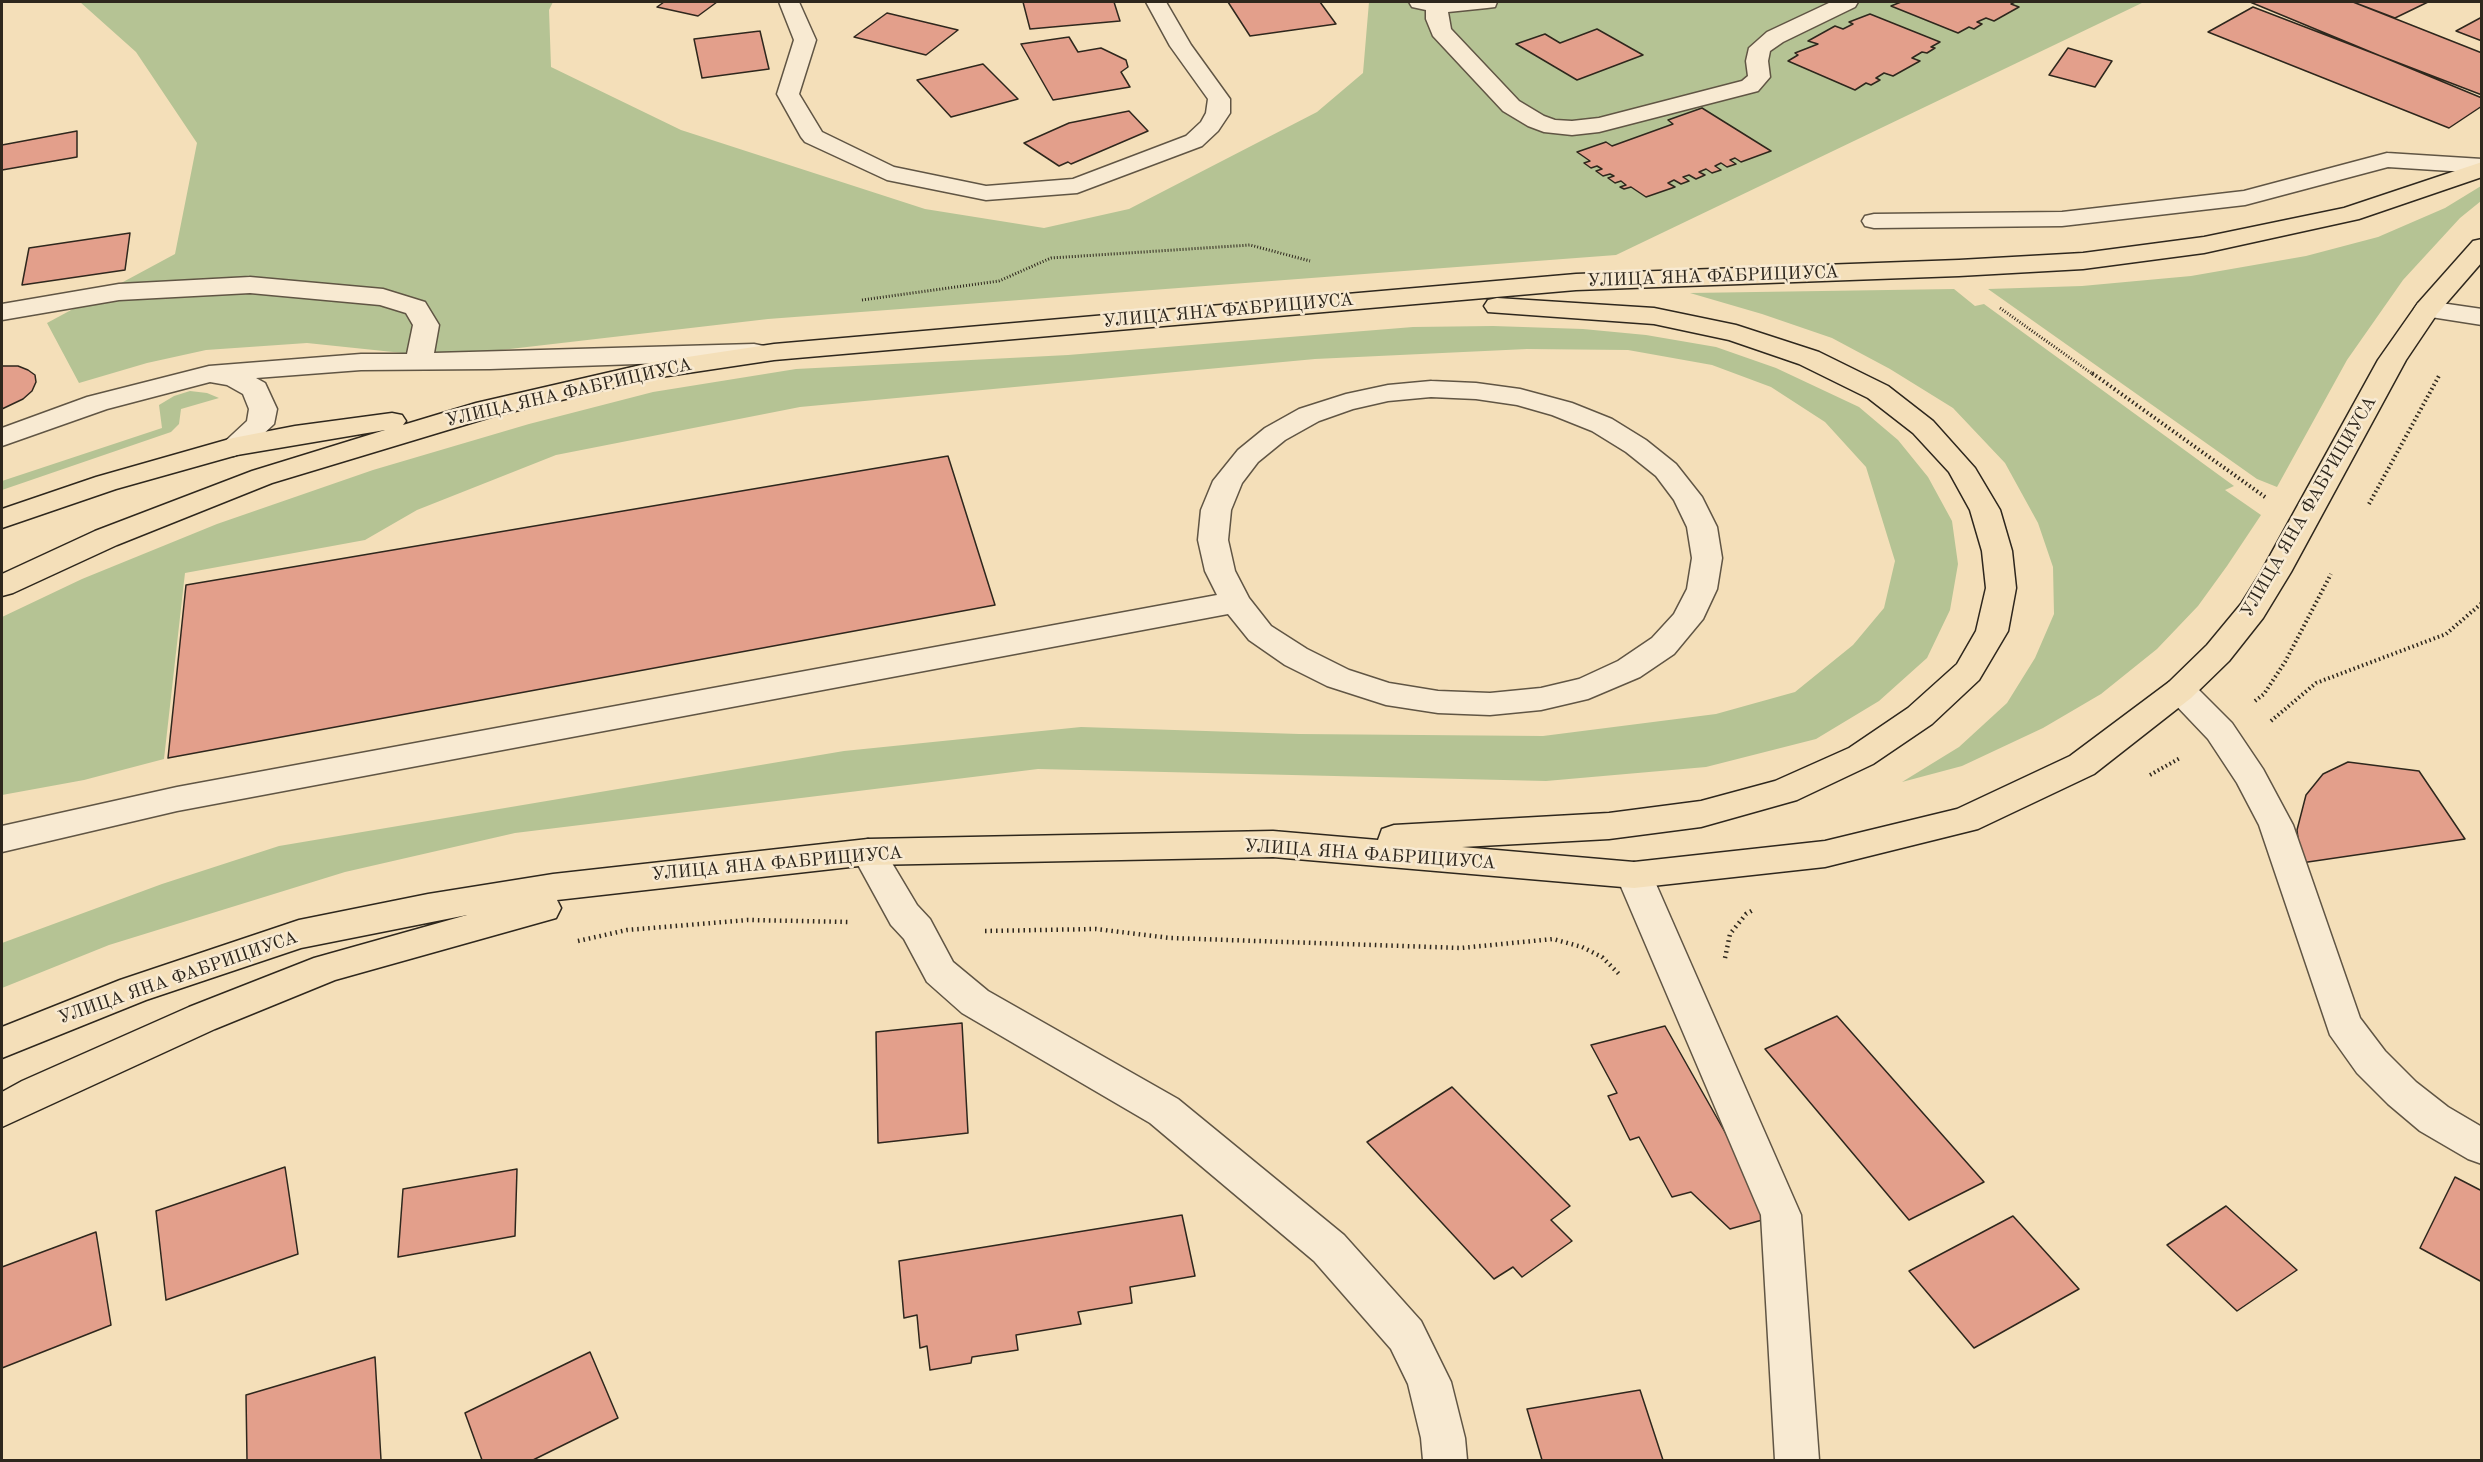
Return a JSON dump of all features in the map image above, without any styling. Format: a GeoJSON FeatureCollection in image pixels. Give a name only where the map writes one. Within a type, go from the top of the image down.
{"type":"FeatureCollection","features":[{"type":"Feature","properties":{"kind":"main road","name":"УЛИЦА ЯНА ФАБРИЦИУСА"},"geometry":{"type":"LineString","coordinates":[[2,586],[106,538],[262,477],[486,409],[654,370],[774,352],[1357,299],[1576,282],[1959,268],[2083,261],[2204,244],[2350,214],[2481,167]]}},
{"type":"Feature","properties":{"kind":"main road","name":"УЛИЦА ЯНА ФАБРИЦИУСА"},"geometry":{"type":"LineString","coordinates":[[2,1043],[133,990],[299,934],[428,908],[553,887],[685,872],[868,852],[1273,844],[1634,875],[1825,855],[1966,820],[2082,765],[2180,690],[2218,653],[2252,611],[2392,360],[2427,309],[2481,246]]}},
{"type":"Feature","properties":{"kind":"main road"},"geometry":{"type":"LineString","coordinates":[[1273,844],[1609,826],[1701,814],[1785,791],[1861,756],[1920,716],[1968,672],[1992,631],[2001,588],[1997,551],[1985,510],[1961,468],[1923,427],[1878,392],[1809,358],[1737,333],[1654,316],[1357,299]]}},
{"type":"Feature","properties":{"kind":"main road"},"geometry":{"type":"LineString","coordinates":[[2,519],[106,483],[233,447],[316,432],[486,409]]}},
{"type":"Feature","properties":{"kind":"main road"},"geometry":{"type":"LineString","coordinates":[[2,1111],[36,1092],[202,1018],[327,968],[456,930],[685,872]]}},
{"type":"Feature","properties":{"kind":"lane"},"geometry":{"type":"LineString","coordinates":[[789,2],[805,40],[788,94],[813,137],[888,173],[986,192],[1077,186],[1194,141],[1210,126],[1218,113],[1219,99],[1181,46],[1156,2]]}},
{"type":"Feature","properties":{"kind":"lane"},"geometry":{"type":"LineString","coordinates":[[1487,2],[1429,4],[1441,31],[1511,106],[1536,121],[1552,127],[1572,128],[1599,125],[1750,86],[1759,77],[1757,61],[1760,48],[1775,38],[1847,2]]}},
{"type":"Feature","properties":{"kind":"lane"},"geometry":{"type":"LineString","coordinates":[[1874,222],[2062,219],[2245,198],[2387,160],[2481,167]]}},
{"type":"Feature","properties":{"kind":"lane"},"geometry":{"type":"LineString","coordinates":[[2,312],[119,292],[250,285],[383,297],[416,308],[426,325],[419,362]]}},
{"type":"Feature","properties":{"kind":"lane"},"geometry":{"type":"LineString","coordinates":[[2427,309],[2481,317]]}},
{"type":"Feature","properties":{"kind":"lane"},"geometry":{"type":"LineString","coordinates":[[2,438],[98,403],[209,374],[361,362],[774,352]]}},
{"type":"Feature","properties":{"kind":"lane"},"geometry":{"type":"LineString","coordinates":[[209,374],[234,378],[255,389],[263,409],[260,424],[233,447]]}},
{"type":"Feature","properties":{"kind":"lane"},"geometry":{"type":"LineString","coordinates":[[1431,389],[1465,390],[1520,397],[1562,409],[1602,425],[1636,446],[1666,470],[1687,498],[1702,527],[1707,558],[1702,589],[1688,619],[1663,646],[1629,669],[1588,688],[1541,699],[1490,704],[1438,702],[1386,694],[1338,678],[1296,657],[1260,633],[1236,602],[1220,571],[1213,540],[1216,510],[1228,481],[1248,456],[1275,434],[1309,415],[1346,402],[1388,393],[1431,389]]}},
{"type":"Feature","properties":{"kind":"lane"},"geometry":{"type":"LineString","coordinates":[[2,839],[177,799],[1236,602]]}},
{"type":"Feature","properties":{"kind":"lane"},"geometry":{"type":"LineString","coordinates":[[2180,690],[2220,731],[2235,752],[2276,825],[2343,1024],[2371,1062],[2402,1093],[2434,1119],[2481,1147]]}},
{"type":"Feature","properties":{"kind":"lane"},"geometry":{"type":"LineString","coordinates":[[868,852],[904,915],[917,928],[940,972],[975,1002],[1164,1111],[1329,1248],[1406,1335],[1429,1382],[1443,1438],[1445,1461]]}},
{"type":"Feature","properties":{"kind":"lane"},"geometry":{"type":"LineString","coordinates":[[1634,875],[1781,1215],[1797,1461]]}},
{"type":"Feature","properties":{"kind":"path"},"geometry":{"type":"LineString","coordinates":[[1994,304],[2271,501]]}},
{"type":"Feature","properties":{"kind":"path"},"geometry":{"type":"LineString","coordinates":[[2235,752],[2316,683],[2446,634],[2481,603]]}},
{"type":"Feature","properties":{"kind":"path"},"geometry":{"type":"LineString","coordinates":[[572,942],[627,930],[748,920],[834,920],[854,923]]}},
{"type":"Feature","properties":{"kind":"path"},"geometry":{"type":"LineString","coordinates":[[985,931],[1096,929],[1170,938],[1461,948],[1553,939],[1582,947],[1602,957],[1623,978]]}},
{"type":"Feature","properties":{"kind":"green space"},"geometry":{"type":"Polygon","coordinates":[[[80,2],[553,2],[549,10],[551,67],[681,130],[925,209],[1044,228],[1129,209],[1317,112],[1363,73],[1369,2],[2144,2],[1616,255],[768,319],[441,357],[307,343],[206,350],[147,363],[79,383],[47,323],[175,254],[197,143],[136,52],[80,2]]]}},
{"type":"Feature","properties":{"kind":"green space"},"geometry":{"type":"Polygon","coordinates":[[[2481,186],[2481,201],[2460,218],[2403,280],[2347,360],[2277,487],[2257,479],[1988,289],[2082,286],[2191,276],[2306,256],[2378,237],[2445,208],[2481,186]]]}},
{"type":"Feature","properties":{"kind":"green space"},"geometry":{"type":"Polygon","coordinates":[[[1954,289],[1975,306],[1984,304],[2234,486],[2225,490],[2261,515],[2198,606],[2157,649],[2101,694],[2043,728],[1962,766],[1902,782],[1959,747],[2007,703],[2035,658],[2054,614],[2053,567],[2038,523],[2005,463],[1953,408],[1890,369],[1832,338],[1690,293],[1954,289]]]}},
{"type":"Feature","properties":{"kind":"green space"},"geometry":{"type":"Polygon","coordinates":[[[1493,326],[1583,329],[1646,335],[1716,347],[1776,368],[1859,407],[1898,440],[1928,477],[1952,521],[1958,564],[1950,610],[1927,658],[1879,701],[1816,739],[1706,767],[1546,781],[1038,769],[515,833],[345,872],[109,945],[2,988],[2,943],[162,884],[279,846],[844,751],[1081,727],[1299,734],[1543,736],[1716,714],[1795,692],[1853,645],[1884,608],[1895,561],[1866,467],[1825,422],[1771,387],[1712,365],[1628,350],[1527,349],[1315,359],[800,407],[556,455],[417,510],[365,540],[185,573],[164,759],[84,780],[2,795],[2,617],[82,579],[217,524],[373,470],[529,424],[653,392],[796,369],[1068,355],[1413,327],[1493,326]]]}},
{"type":"Feature","properties":{"kind":"green space"},"geometry":{"type":"Polygon","coordinates":[[[190,391],[207,393],[219,398],[181,409],[179,424],[171,432],[2,490],[2,481],[162,428],[159,405],[174,396],[190,391]]]}},
{"type":"Feature","properties":{"kind":"building"},"geometry":{"type":"Polygon","coordinates":[[[664,2],[717,2],[698,16],[657,7],[664,2]]]}},
{"type":"Feature","properties":{"kind":"building"},"geometry":{"type":"Polygon","coordinates":[[[1023,2],[1114,2],[1120,21],[1030,29],[1023,2]]]}},
{"type":"Feature","properties":{"kind":"building"},"geometry":{"type":"Polygon","coordinates":[[[1228,2],[1320,2],[1336,24],[1250,36],[1228,2]]]}},
{"type":"Feature","properties":{"kind":"building"},"geometry":{"type":"Polygon","coordinates":[[[1901,2],[2015,2],[2011,4],[2019,7],[1994,21],[1986,18],[1977,22],[1982,24],[1974,29],[1969,27],[1958,33],[1891,6],[1901,2]]]}},
{"type":"Feature","properties":{"kind":"building"},"geometry":{"type":"Polygon","coordinates":[[[2250,2],[2353,2],[2482,53],[2482,98],[2250,2]]]}},
{"type":"Feature","properties":{"kind":"building"},"geometry":{"type":"Polygon","coordinates":[[[2353,2],[2428,2],[2395,18],[2353,2]]]}},
{"type":"Feature","properties":{"kind":"building"},"geometry":{"type":"Polygon","coordinates":[[[2253,7],[2482,95],[2482,106],[2449,128],[2208,32],[2253,7]]]}},
{"type":"Feature","properties":{"kind":"building"},"geometry":{"type":"Polygon","coordinates":[[[887,13],[958,30],[926,55],[854,37],[887,13]]]}},
{"type":"Feature","properties":{"kind":"building"},"geometry":{"type":"Polygon","coordinates":[[[1870,14],[1940,42],[1931,47],[1935,48],[1927,53],[1922,52],[1912,58],[1920,61],[1893,76],[1884,73],[1876,78],[1880,80],[1871,85],[1866,83],[1855,90],[1788,61],[1798,55],[1795,53],[1818,44],[1808,41],[1835,26],[1843,29],[1853,24],[1849,22],[1870,14]]]}},
{"type":"Feature","properties":{"kind":"building"},"geometry":{"type":"Polygon","coordinates":[[[2482,17],[2482,41],[2456,31],[2482,17]]]}},
{"type":"Feature","properties":{"kind":"building"},"geometry":{"type":"Polygon","coordinates":[[[1597,29],[1643,55],[1577,80],[1516,44],[1545,34],[1560,43],[1597,29]]]}},
{"type":"Feature","properties":{"kind":"building"},"geometry":{"type":"Polygon","coordinates":[[[760,31],[769,69],[702,78],[694,39],[760,31]]]}},
{"type":"Feature","properties":{"kind":"building"},"geometry":{"type":"Polygon","coordinates":[[[1069,37],[1078,52],[1101,48],[1126,60],[1128,67],[1121,72],[1130,87],[1053,100],[1021,44],[1069,37]]]}},
{"type":"Feature","properties":{"kind":"building"},"geometry":{"type":"Polygon","coordinates":[[[2068,48],[2112,61],[2095,87],[2049,75],[2068,48]]]}},
{"type":"Feature","properties":{"kind":"building"},"geometry":{"type":"Polygon","coordinates":[[[983,64],[1018,99],[951,117],[917,80],[983,64]]]}},
{"type":"Feature","properties":{"kind":"building"},"geometry":{"type":"Polygon","coordinates":[[[1702,108],[1771,151],[1741,162],[1735,158],[1730,160],[1736,164],[1727,167],[1721,163],[1715,166],[1721,170],[1712,173],[1706,169],[1699,172],[1705,175],[1696,179],[1689,175],[1683,177],[1689,181],[1681,184],[1674,180],[1668,183],[1675,187],[1646,197],[1631,187],[1624,189],[1620,187],[1626,185],[1621,181],[1615,183],[1608,178],[1614,176],[1610,174],[1603,176],[1596,171],[1602,169],[1597,166],[1591,168],[1584,163],[1590,161],[1577,152],[1606,142],[1612,146],[1673,124],[1668,120],[1702,108]]]}},
{"type":"Feature","properties":{"kind":"building"},"geometry":{"type":"Polygon","coordinates":[[[1129,111],[1148,131],[1071,164],[1068,162],[1059,166],[1024,143],[1069,123],[1129,111]]]}},
{"type":"Feature","properties":{"kind":"building"},"geometry":{"type":"Polygon","coordinates":[[[77,131],[77,157],[2,170],[2,145],[77,131]]]}},
{"type":"Feature","properties":{"kind":"building"},"geometry":{"type":"Polygon","coordinates":[[[130,233],[125,270],[22,285],[29,248],[130,233]]]}},
{"type":"Feature","properties":{"kind":"building"},"geometry":{"type":"Polygon","coordinates":[[[2,366],[18,366],[28,370],[35,375],[36,382],[32,391],[23,399],[2,409],[2,366]]]}},
{"type":"Feature","properties":{"kind":"building"},"geometry":{"type":"Polygon","coordinates":[[[948,456],[995,605],[168,758],[186,585],[948,456]]]}},
{"type":"Feature","properties":{"kind":"building"},"geometry":{"type":"Polygon","coordinates":[[[2348,762],[2419,771],[2465,839],[2301,863],[2297,830],[2306,795],[2323,774],[2348,762]]]}},
{"type":"Feature","properties":{"kind":"building"},"geometry":{"type":"Polygon","coordinates":[[[1837,1016],[1984,1182],[1909,1220],[1765,1049],[1837,1016]]]}},
{"type":"Feature","properties":{"kind":"building"},"geometry":{"type":"Polygon","coordinates":[[[962,1023],[968,1133],[878,1143],[876,1032],[962,1023]]]}},
{"type":"Feature","properties":{"kind":"building"},"geometry":{"type":"Polygon","coordinates":[[[1665,1026],[1773,1217],[1730,1229],[1691,1192],[1672,1197],[1639,1137],[1630,1140],[1608,1096],[1617,1093],[1591,1045],[1665,1026]]]}},
{"type":"Feature","properties":{"kind":"building"},"geometry":{"type":"Polygon","coordinates":[[[1452,1087],[1570,1206],[1551,1220],[1572,1241],[1522,1277],[1513,1267],[1494,1279],[1367,1142],[1452,1087]]]}},
{"type":"Feature","properties":{"kind":"building"},"geometry":{"type":"Polygon","coordinates":[[[285,1167],[298,1254],[166,1300],[156,1211],[285,1167]]]}},
{"type":"Feature","properties":{"kind":"building"},"geometry":{"type":"Polygon","coordinates":[[[517,1169],[515,1236],[398,1257],[403,1189],[517,1169]]]}},
{"type":"Feature","properties":{"kind":"building"},"geometry":{"type":"Polygon","coordinates":[[[2455,1177],[2482,1191],[2482,1282],[2420,1248],[2455,1177]]]}},
{"type":"Feature","properties":{"kind":"building"},"geometry":{"type":"Polygon","coordinates":[[[2226,1206],[2297,1270],[2237,1311],[2167,1245],[2226,1206]]]}},
{"type":"Feature","properties":{"kind":"building"},"geometry":{"type":"Polygon","coordinates":[[[1182,1215],[1195,1276],[1130,1287],[1132,1303],[1078,1312],[1081,1324],[1016,1335],[1018,1350],[972,1357],[971,1363],[930,1370],[927,1346],[920,1348],[917,1315],[904,1318],[899,1261],[1182,1215]]]}},
{"type":"Feature","properties":{"kind":"building"},"geometry":{"type":"Polygon","coordinates":[[[2013,1216],[2079,1289],[1974,1348],[1909,1271],[2013,1216]]]}},
{"type":"Feature","properties":{"kind":"building"},"geometry":{"type":"Polygon","coordinates":[[[96,1232],[111,1325],[2,1368],[2,1267],[96,1232]]]}},
{"type":"Feature","properties":{"kind":"building"},"geometry":{"type":"Polygon","coordinates":[[[590,1352],[618,1418],[533,1460],[482,1460],[465,1413],[590,1352]]]}},
{"type":"Feature","properties":{"kind":"building"},"geometry":{"type":"Polygon","coordinates":[[[375,1357],[381,1460],[247,1460],[246,1395],[375,1357]]]}},
{"type":"Feature","properties":{"kind":"building"},"geometry":{"type":"Polygon","coordinates":[[[1640,1390],[1663,1460],[1542,1460],[1527,1409],[1640,1390]]]}}]}
